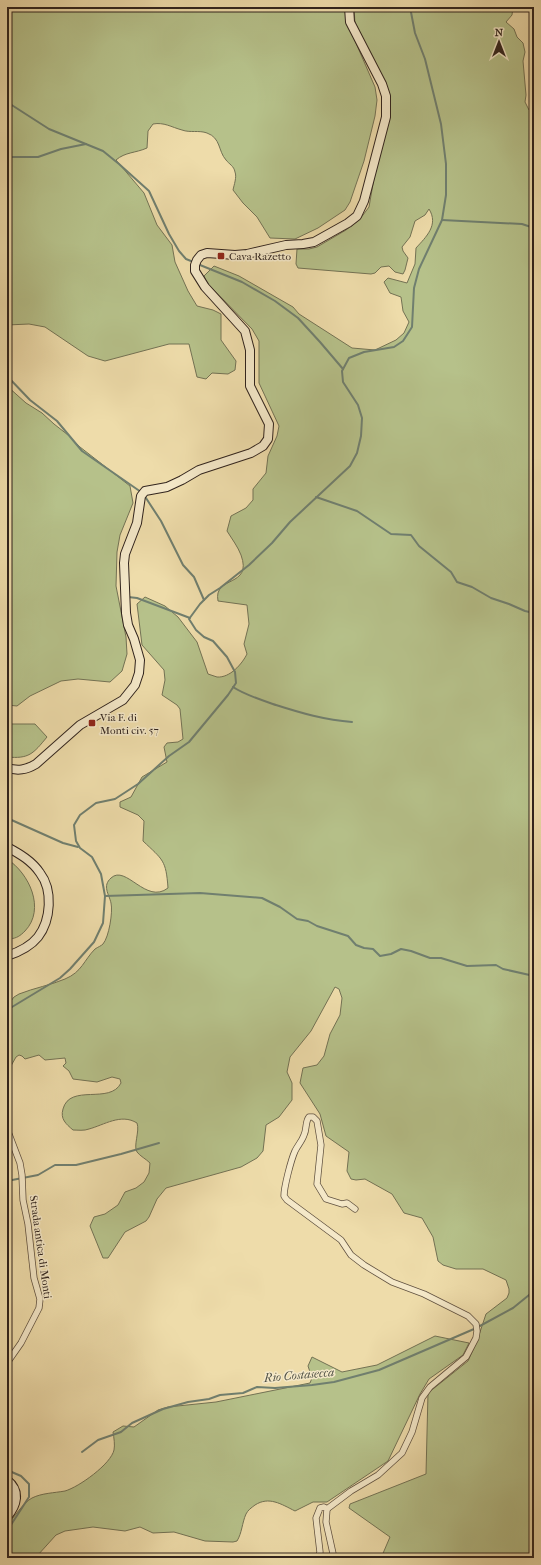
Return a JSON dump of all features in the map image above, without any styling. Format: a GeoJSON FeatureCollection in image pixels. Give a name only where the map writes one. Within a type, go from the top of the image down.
{"type":"FeatureCollection","features":[{"type":"Feature","properties":{"kind":"street"},"geometry":{"type":"LineString","coordinates":[[7,768],[19,770],[29,768],[36,764],[80,725],[123,700],[135,685],[139,673],[140,660],[127,619],[124,563],[125,554],[137,523],[141,496],[145,491],[167,487],[204,468],[251,453],[264,446],[268,439],[269,424],[250,386],[250,350],[245,331],[204,287],[195,271],[195,265],[201,255],[207,253],[234,255],[247,254],[286,245],[314,242],[338,229],[357,216],[364,201],[386,117],[386,96],[382,84],[350,22],[349,7]]}},
{"type":"Feature","properties":{"kind":"street"},"geometry":{"type":"LineString","coordinates":[[7,846],[27,859],[41,874],[48,888],[48,904],[44,926],[38,938],[23,950],[7,956]]}},
{"type":"Feature","properties":{"kind":"street"},"geometry":{"type":"LineString","coordinates":[[334,1558],[326,1522],[328,1509],[351,1491],[378,1475],[402,1452],[412,1432],[422,1398],[430,1387],[466,1357],[476,1338],[477,1331],[476,1324],[468,1316],[424,1294],[392,1282],[364,1265],[351,1255],[341,1240],[286,1200],[284,1196],[284,1187],[296,1151],[301,1144],[305,1132],[306,1120],[309,1117],[313,1117],[317,1121],[321,1144],[317,1184],[326,1199],[342,1204],[347,1203],[355,1208]]}},
{"type":"Feature","properties":{"kind":"street","name":"Strada antica di Monti"},"geometry":{"type":"LineString","coordinates":[[7,1129],[21,1169],[23,1200],[28,1224],[34,1278],[40,1299],[39,1308],[21,1343],[7,1363]]}},
{"type":"Feature","properties":{"kind":"street"},"geometry":{"type":"LineString","coordinates":[[7,1480],[14,1487],[17,1499],[15,1507],[7,1517]]}},
{"type":"Feature","properties":{"kind":"street"},"geometry":{"type":"LineString","coordinates":[[318,1558],[320,1552],[316,1518],[320,1508],[324,1507],[328,1509]]}},
{"type":"Feature","properties":{"kind":"green space"},"geometry":{"type":"Polygon","coordinates":[[[7,7],[346,7],[349,27],[375,87],[377,100],[375,116],[364,161],[350,202],[345,210],[318,228],[295,239],[270,238],[257,217],[233,190],[236,174],[233,167],[223,156],[215,138],[207,133],[185,131],[164,124],[153,124],[148,131],[147,148],[123,155],[116,160],[144,193],[157,225],[172,245],[175,262],[188,291],[197,306],[213,310],[221,314],[221,340],[236,361],[235,370],[228,374],[212,373],[206,379],[197,377],[189,344],[169,344],[105,361],[88,356],[45,327],[29,324],[7,325],[7,7]]]}},
{"type":"Feature","properties":{"kind":"green space"},"geometry":{"type":"Polygon","coordinates":[[[354,7],[513,7],[512,15],[506,22],[514,29],[517,37],[523,43],[525,52],[523,61],[526,95],[525,102],[529,110],[534,114],[534,1558],[381,1558],[390,1537],[349,1508],[350,1504],[426,1474],[428,1393],[468,1361],[477,1341],[486,1314],[507,1298],[509,1289],[506,1280],[483,1269],[456,1269],[443,1265],[438,1261],[433,1237],[422,1218],[404,1213],[392,1194],[365,1179],[351,1179],[347,1171],[349,1152],[326,1136],[320,1114],[300,1083],[303,1068],[317,1065],[324,1056],[330,1034],[340,1015],[342,998],[339,989],[335,987],[311,1031],[290,1057],[287,1072],[292,1083],[292,1100],[279,1117],[266,1125],[263,1151],[257,1158],[241,1167],[166,1188],[157,1199],[146,1221],[125,1232],[108,1258],[103,1258],[90,1226],[94,1217],[105,1214],[118,1205],[125,1192],[136,1188],[144,1182],[149,1173],[150,1163],[137,1152],[136,1149],[138,1130],[137,1123],[131,1120],[119,1119],[87,1130],[73,1130],[64,1121],[62,1113],[67,1101],[73,1097],[108,1093],[116,1089],[121,1083],[120,1079],[112,1077],[97,1082],[73,1079],[69,1071],[63,1066],[66,1063],[65,1058],[45,1060],[39,1055],[25,1059],[19,1055],[16,1057],[7,1073],[7,1006],[14,997],[19,994],[71,976],[79,969],[95,949],[103,944],[109,930],[111,912],[111,903],[107,887],[108,881],[117,875],[130,879],[144,889],[152,892],[160,892],[168,888],[166,872],[162,861],[143,841],[144,821],[138,815],[120,807],[120,802],[131,797],[142,777],[167,762],[164,747],[167,743],[178,742],[183,739],[180,709],[177,705],[162,695],[165,680],[164,670],[142,645],[137,604],[145,597],[165,606],[178,617],[197,642],[208,674],[222,677],[231,673],[239,666],[247,654],[244,644],[249,624],[247,605],[218,601],[218,593],[221,587],[238,577],[242,572],[243,565],[241,555],[227,531],[231,516],[246,508],[253,500],[253,489],[266,473],[268,456],[277,436],[279,426],[259,383],[259,341],[252,329],[207,283],[204,276],[214,266],[239,276],[293,307],[299,314],[352,348],[375,350],[396,340],[404,333],[409,322],[403,311],[401,297],[390,293],[384,282],[388,278],[407,283],[415,264],[416,248],[427,235],[432,225],[433,220],[429,209],[425,215],[415,221],[410,237],[402,247],[408,258],[403,274],[395,272],[389,266],[381,267],[375,273],[371,274],[298,268],[296,264],[297,249],[317,247],[346,230],[360,219],[369,207],[377,161],[389,109],[381,76],[355,24],[354,7]]]}},
{"type":"Feature","properties":{"kind":"green space"},"geometry":{"type":"Polygon","coordinates":[[[7,386],[26,403],[42,413],[80,447],[130,486],[133,503],[120,535],[117,552],[116,586],[126,637],[127,654],[122,671],[110,682],[78,679],[61,681],[30,696],[17,706],[7,705],[7,386]]]}},
{"type":"Feature","properties":{"kind":"green space"},"geometry":{"type":"Polygon","coordinates":[[[7,724],[35,724],[47,737],[38,748],[26,756],[7,757],[7,724]]]}},
{"type":"Feature","properties":{"kind":"green space"},"geometry":{"type":"Polygon","coordinates":[[[7,859],[15,865],[28,882],[34,902],[34,912],[31,922],[22,934],[10,939],[7,936],[7,859]]]}},
{"type":"Feature","properties":{"kind":"green space"},"geometry":{"type":"Polygon","coordinates":[[[435,1336],[469,1343],[463,1355],[429,1379],[420,1394],[388,1461],[327,1502],[313,1502],[295,1511],[275,1502],[260,1502],[249,1510],[245,1517],[239,1538],[237,1541],[233,1542],[205,1541],[174,1532],[153,1533],[140,1527],[125,1531],[93,1527],[65,1531],[56,1535],[37,1556],[7,1555],[7,1526],[22,1507],[36,1496],[71,1489],[94,1474],[112,1456],[114,1450],[113,1432],[123,1426],[134,1427],[158,1410],[168,1407],[216,1402],[310,1383],[312,1378],[308,1366],[312,1357],[342,1372],[377,1365],[435,1336]]]}},
{"type":"Feature","properties":{"kind":"waterway"},"geometry":{"type":"LineString","coordinates":[[7,1010],[60,978],[70,969],[94,942],[103,923],[105,896],[101,874],[92,857],[80,848],[76,841],[74,825],[80,815],[96,803],[115,799],[138,784],[169,756],[189,742],[228,695],[236,683],[235,672],[227,657],[213,641],[204,637],[196,630],[189,619],[209,595],[249,565],[272,543],[290,522],[350,466],[357,453],[361,436],[362,418],[358,405],[343,382],[342,371],[349,358],[364,352],[394,347],[403,341],[412,327],[414,288],[419,269],[442,220],[446,195],[446,164],[441,124],[425,59],[415,33],[410,7]]}},
{"type":"Feature","properties":{"kind":"waterway"},"geometry":{"type":"LineString","coordinates":[[7,102],[49,129],[103,151],[119,164],[149,191],[169,234],[179,251],[186,259],[191,261]]}},
{"type":"Feature","properties":{"kind":"waterway"},"geometry":{"type":"LineString","coordinates":[[7,157],[38,157],[61,149],[86,144]]}},
{"type":"Feature","properties":{"kind":"waterway"},"geometry":{"type":"LineString","coordinates":[[442,220],[522,224],[534,228]]}},
{"type":"Feature","properties":{"kind":"waterway"},"geometry":{"type":"LineString","coordinates":[[200,265],[242,282],[275,301],[298,318],[343,369]]}},
{"type":"Feature","properties":{"kind":"waterway"},"geometry":{"type":"LineString","coordinates":[[7,376],[30,400],[57,421],[82,451],[141,492]]}},
{"type":"Feature","properties":{"kind":"waterway"},"geometry":{"type":"LineString","coordinates":[[144,495],[161,521],[183,565],[194,577],[204,600]]}},
{"type":"Feature","properties":{"kind":"waterway"},"geometry":{"type":"LineString","coordinates":[[316,497],[357,511],[391,534],[411,535],[419,546],[451,572],[457,582],[472,587],[491,598],[534,613]]}},
{"type":"Feature","properties":{"kind":"waterway"},"geometry":{"type":"LineString","coordinates":[[128,597],[137,598],[190,618]]}},
{"type":"Feature","properties":{"kind":"waterway"},"geometry":{"type":"LineString","coordinates":[[233,687],[253,697],[295,711],[323,718],[352,722]]}},
{"type":"Feature","properties":{"kind":"waterway"},"geometry":{"type":"LineString","coordinates":[[7,818],[63,843],[78,847]]}},
{"type":"Feature","properties":{"kind":"waterway"},"geometry":{"type":"LineString","coordinates":[[105,896],[200,893],[262,898],[280,907],[297,919],[308,921],[317,926],[348,936],[356,945],[373,949],[380,956],[391,954],[401,949],[430,958],[441,958],[467,966],[496,965],[503,969],[534,976]]}},
{"type":"Feature","properties":{"kind":"waterway"},"geometry":{"type":"LineString","coordinates":[[7,1181],[38,1175],[55,1165],[76,1165],[159,1143]]}},
{"type":"Feature","properties":{"kind":"waterway","name":"Rio Costasecca"},"geometry":{"type":"LineString","coordinates":[[478,1327],[513,1308],[534,1291]]}},
{"type":"Feature","properties":{"kind":"waterway","name":"Rio Costasecca"},"geometry":{"type":"LineString","coordinates":[[82,1452],[98,1440],[121,1432],[132,1423],[163,1409],[188,1402],[209,1399],[220,1395],[243,1393],[257,1387],[275,1388],[334,1382],[379,1370],[474,1329]]}},
{"type":"Feature","properties":{"kind":"waterway"},"geometry":{"type":"LineString","coordinates":[[7,1470],[21,1476],[29,1484],[29,1497],[7,1531]]}},
{"type":"Feature","properties":{"kind":"place","name":"Cava Razetto"},"geometry":{"type":"Point","coordinates":[221,256]}},
{"type":"Feature","properties":{"kind":"place","name":"Via F. di Monti civ. 57"},"geometry":{"type":"Point","coordinates":[92,723]}}]}
